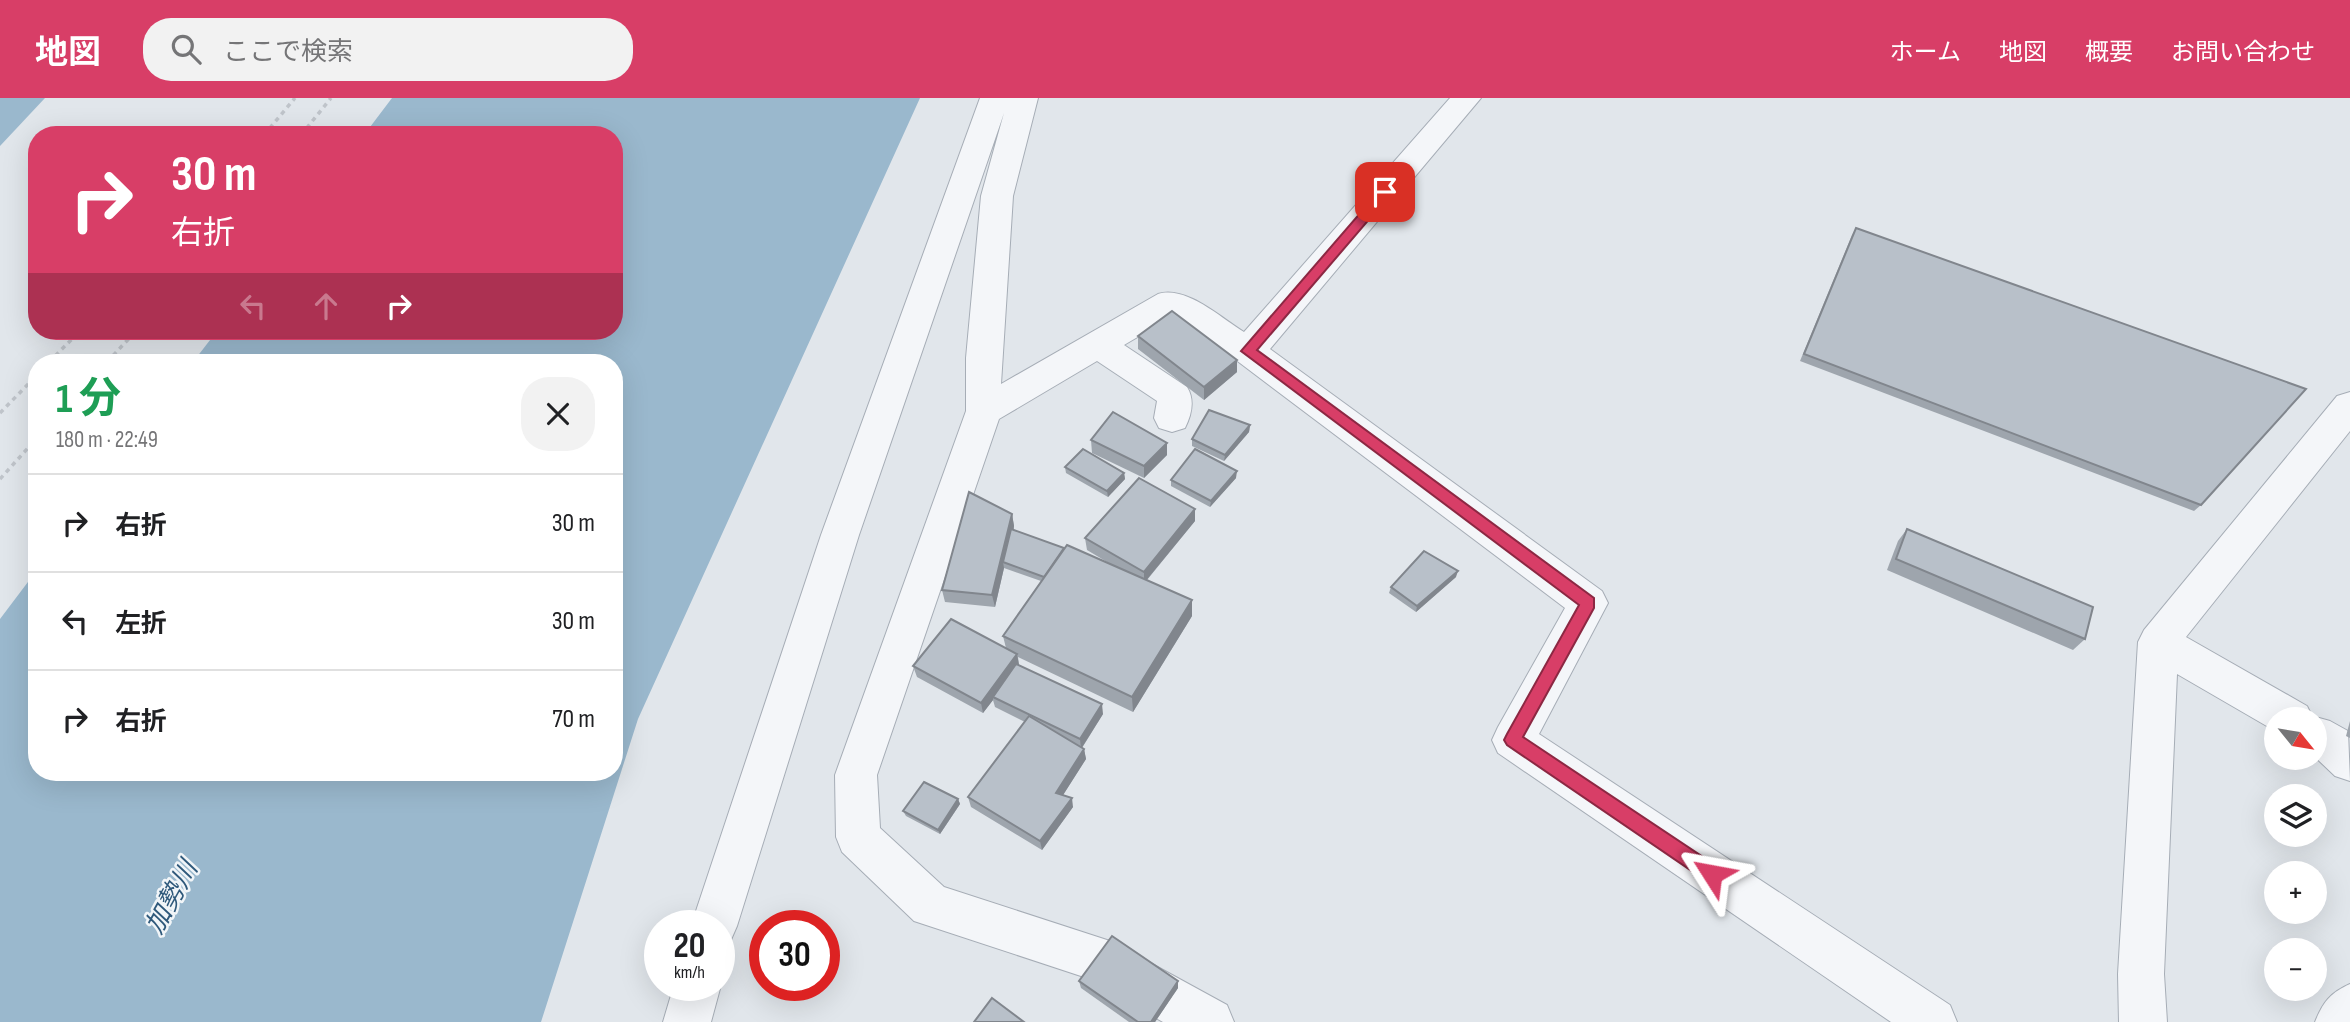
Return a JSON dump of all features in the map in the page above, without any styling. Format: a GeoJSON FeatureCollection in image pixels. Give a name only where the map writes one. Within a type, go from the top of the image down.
{"type":"FeatureCollection","features":[{"type":"Feature","properties":{"kind":"street"},"geometry":{"type":"LineString","coordinates":[[719,910],[743,825],[844,523],[925,287],[995,98]]}},
{"type":"Feature","properties":{"kind":"street"},"geometry":{"type":"LineString","coordinates":[[1023,98],[998,196],[983,358],[984,411],[856,775],[858,837],[930,905],[1094,957],[1210,1022]]}},
{"type":"Feature","properties":{"kind":"street"},"geometry":{"type":"LineString","coordinates":[[1248,351],[1466,98]]}},
{"type":"Feature","properties":{"kind":"street"},"geometry":{"type":"LineString","coordinates":[[984,411],[1170,302],[1248,351],[1588,603],[1513,740],[1933,1022]]}},
{"type":"Feature","properties":{"kind":"street"},"geometry":{"type":"LineString","coordinates":[[1097,345],[1138,369],[1175,396],[1172,418]]}},
{"type":"Feature","properties":{"kind":"street"},"geometry":{"type":"LineString","coordinates":[[2143,1022],[2141,974],[2158,642],[2349,409]]}},
{"type":"Feature","properties":{"kind":"street"},"geometry":{"type":"LineString","coordinates":[[2158,642],[2270,707]]}},
{"type":"Feature","properties":{"kind":"street"},"geometry":{"type":"LineString","coordinates":[[2328,742],[2350,762]]}},
{"type":"Feature","properties":{"kind":"street"},"geometry":{"type":"LineString","coordinates":[[687,1022],[693,1001]]}},
{"type":"Feature","properties":{"kind":"street"},"geometry":{"type":"LineString","coordinates":[[2339,1022],[2350,1008]]}},
{"type":"Feature","properties":{"kind":"path"},"geometry":{"type":"LineString","coordinates":[[272,126],[295,98]]}},
{"type":"Feature","properties":{"kind":"path"},"geometry":{"type":"LineString","coordinates":[[308,126],[331,98]]}},
{"type":"Feature","properties":{"kind":"path"},"geometry":{"type":"LineString","coordinates":[[57,354],[71,340]]}},
{"type":"Feature","properties":{"kind":"path"},"geometry":{"type":"LineString","coordinates":[[114,354],[128,340]]}},
{"type":"Feature","properties":{"kind":"path"},"geometry":{"type":"LineString","coordinates":[[0,413],[28,384]]}},
{"type":"Feature","properties":{"kind":"path"},"geometry":{"type":"LineString","coordinates":[[0,479],[28,448]]}},
{"type":"Feature","properties":{"kind":"water"},"geometry":{"type":"Polygon","coordinates":[[[0,98],[45,98],[0,146],[0,98]]]}},
{"type":"Feature","properties":{"kind":"water"},"geometry":{"type":"Polygon","coordinates":[[[392,98],[920,98],[638,719],[623,766],[623,354],[199,354],[210,340],[623,340],[623,126],[371,126],[392,98]]]}},
{"type":"Feature","properties":{"kind":"water","name":"加勢川"},"geometry":{"type":"Polygon","coordinates":[[[28,582],[28,781],[618,781],[541,1022],[0,1022],[0,619],[28,582]]]}},
{"type":"Feature","properties":{"kind":"building"},"geometry":{"type":"Polygon","coordinates":[[[1856,228],[2306,389],[2201,505],[1804,354],[1856,228]]]}},
{"type":"Feature","properties":{"kind":"building"},"geometry":{"type":"Polygon","coordinates":[[[1172,311],[1237,360],[1204,387],[1138,336],[1172,311]]]}},
{"type":"Feature","properties":{"kind":"building"},"geometry":{"type":"Polygon","coordinates":[[[1209,410],[1250,425],[1225,455],[1192,439],[1209,410]]]}},
{"type":"Feature","properties":{"kind":"building"},"geometry":{"type":"Polygon","coordinates":[[[1113,412],[1167,443],[1144,466],[1091,440],[1113,412]]]}},
{"type":"Feature","properties":{"kind":"building"},"geometry":{"type":"Polygon","coordinates":[[[1083,449],[1124,473],[1107,491],[1065,467],[1083,449]]]}},
{"type":"Feature","properties":{"kind":"building"},"geometry":{"type":"Polygon","coordinates":[[[1195,449],[1237,471],[1211,501],[1171,480],[1195,449]]]}},
{"type":"Feature","properties":{"kind":"building"},"geometry":{"type":"Polygon","coordinates":[[[1139,478],[1195,509],[1144,572],[1085,538],[1139,478]]]}},
{"type":"Feature","properties":{"kind":"building"},"geometry":{"type":"Polygon","coordinates":[[[969,492],[1012,514],[992,595],[942,590],[969,492]]]}},
{"type":"Feature","properties":{"kind":"building"},"geometry":{"type":"Polygon","coordinates":[[[1011,529],[1064,548],[1044,577],[1003,562],[1011,529]]]}},
{"type":"Feature","properties":{"kind":"building"},"geometry":{"type":"Polygon","coordinates":[[[1907,529],[2093,607],[2085,639],[1896,559],[1907,529]]]}},
{"type":"Feature","properties":{"kind":"building"},"geometry":{"type":"Polygon","coordinates":[[[1067,545],[1192,600],[1132,697],[1003,636],[1067,545]]]}},
{"type":"Feature","properties":{"kind":"building"},"geometry":{"type":"Polygon","coordinates":[[[1424,551],[1458,571],[1417,606],[1391,587],[1424,551]]]}},
{"type":"Feature","properties":{"kind":"building"},"geometry":{"type":"Polygon","coordinates":[[[951,619],[1017,654],[981,703],[913,666],[951,619]]]}},
{"type":"Feature","properties":{"kind":"building"},"geometry":{"type":"Polygon","coordinates":[[[1016,664],[1102,704],[1080,739],[993,697],[1016,664]]]}},
{"type":"Feature","properties":{"kind":"building"},"geometry":{"type":"Polygon","coordinates":[[[1029,716],[1084,749],[1056,793],[1072,798],[1040,841],[968,797],[1029,716]]]}},
{"type":"Feature","properties":{"kind":"building"},"geometry":{"type":"Polygon","coordinates":[[[924,782],[958,799],[938,830],[903,811],[924,782]]]}},
{"type":"Feature","properties":{"kind":"building"},"geometry":{"type":"Polygon","coordinates":[[[1112,936],[1178,981],[1151,1022],[1138,1022],[1079,981],[1112,936]]]}},
{"type":"Feature","properties":{"kind":"building"},"geometry":{"type":"Polygon","coordinates":[[[992,998],[1024,1022],[974,1022],[992,998]]]}},
{"type":"Feature","properties":{"kind":"route"},"geometry":{"type":"LineString","coordinates":[[1385,192],[1248,351],[1588,603],[1513,740],[1712,874]]}}]}
